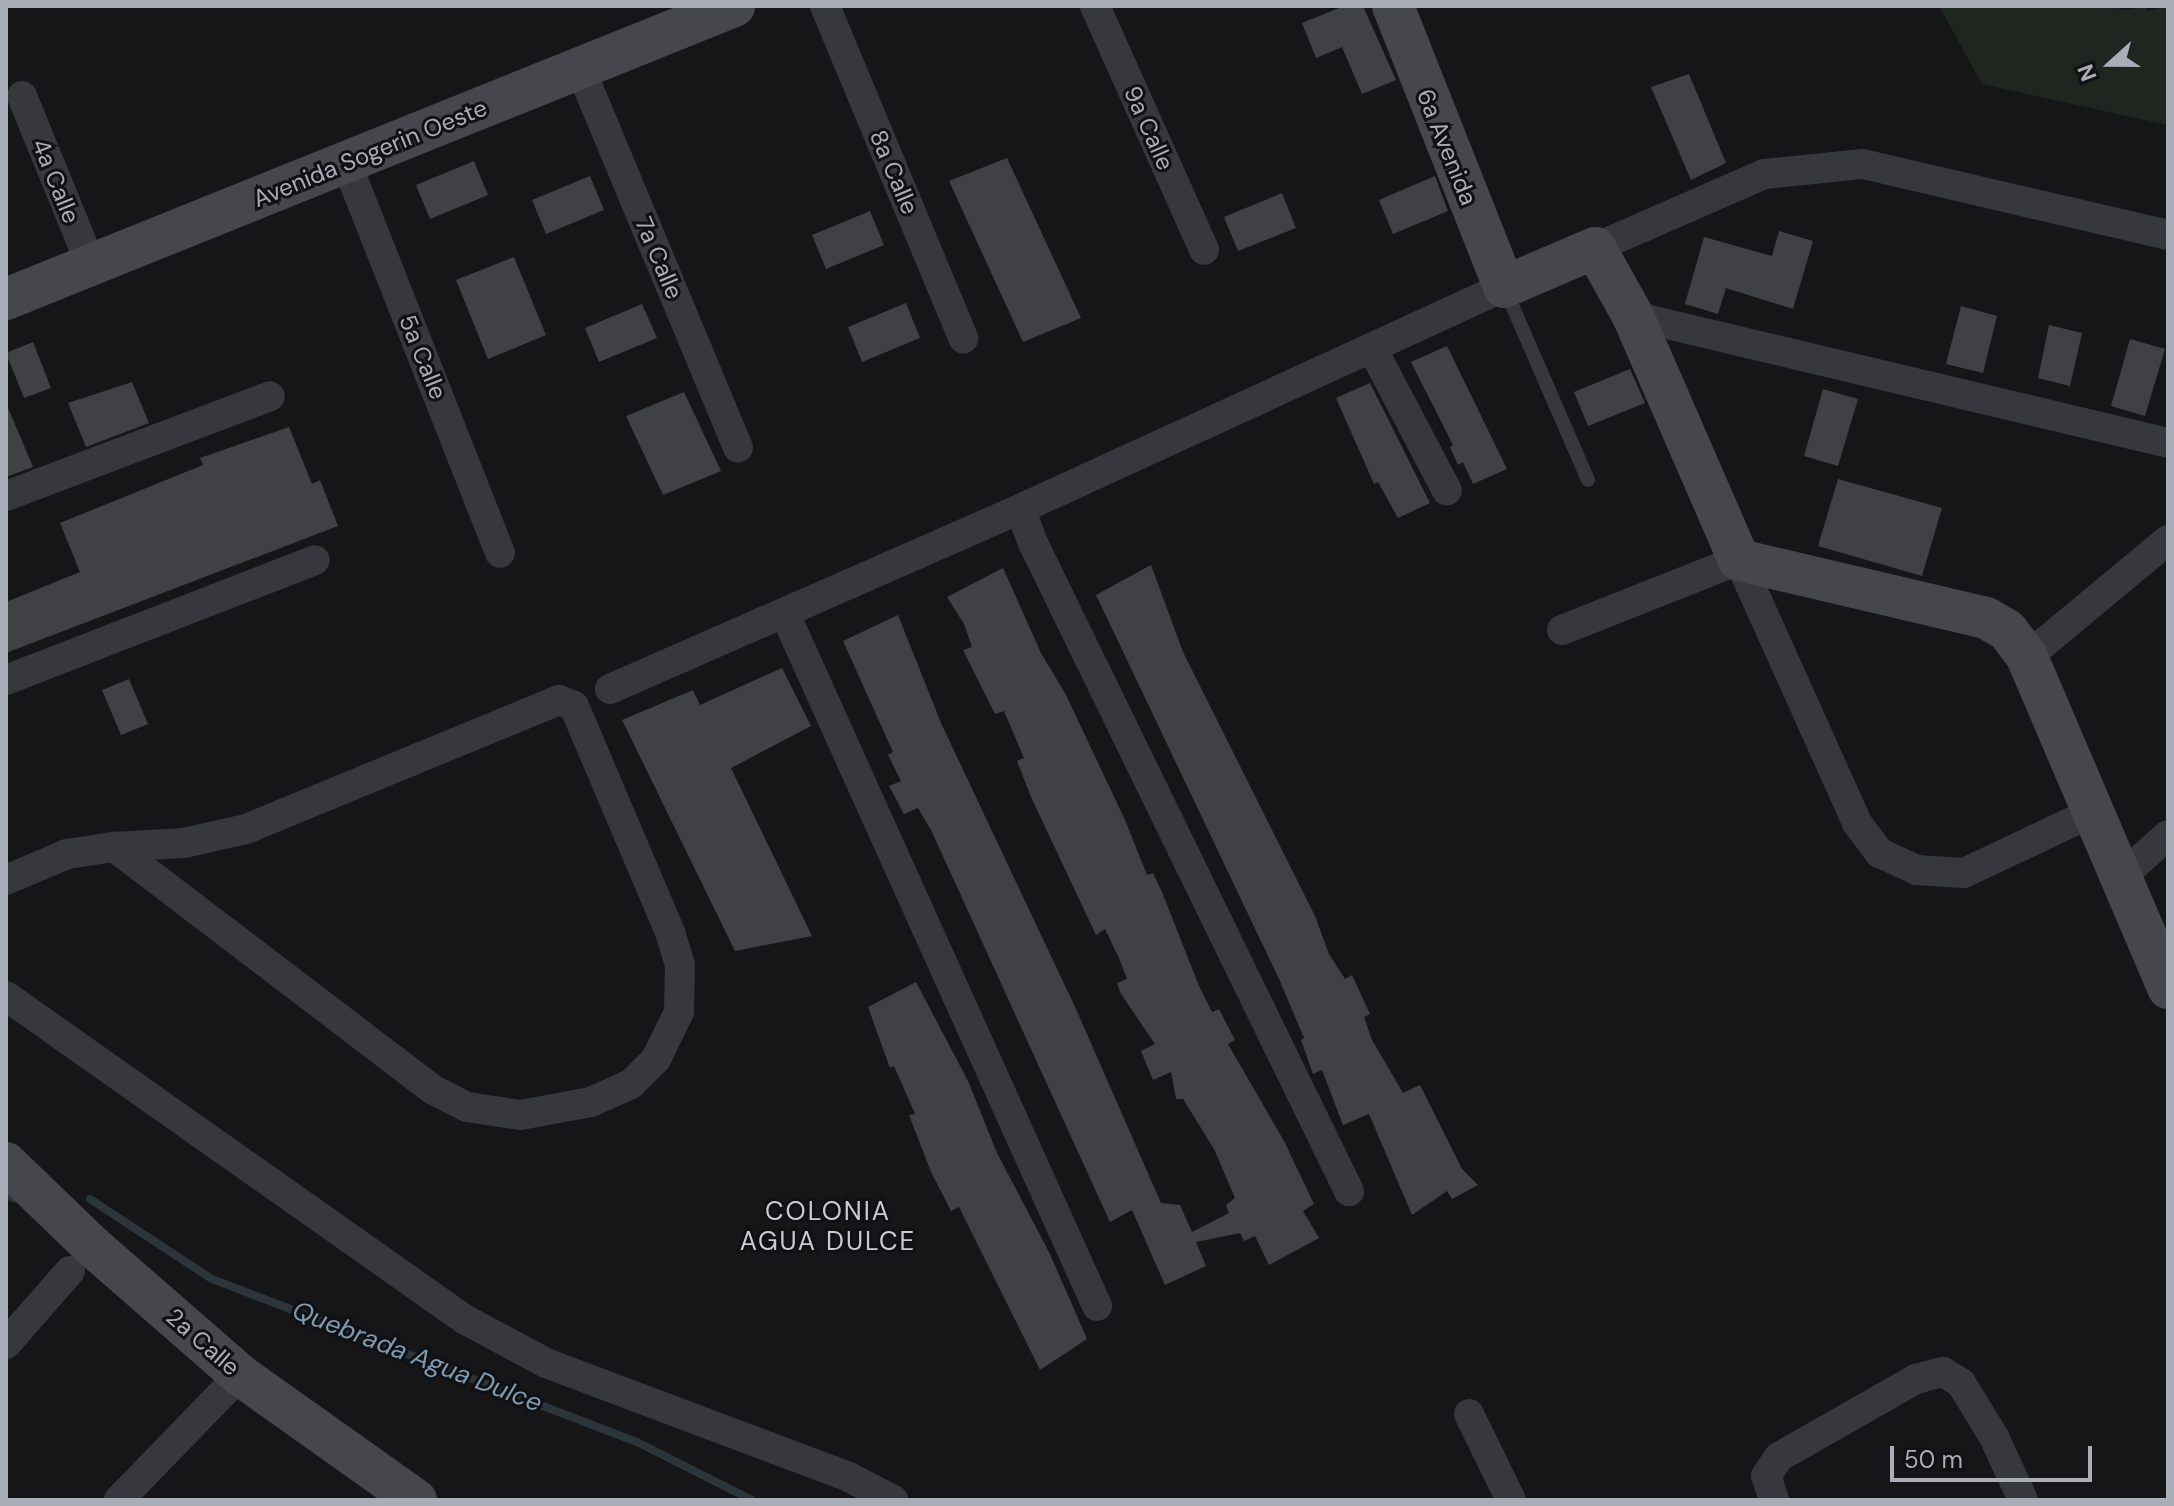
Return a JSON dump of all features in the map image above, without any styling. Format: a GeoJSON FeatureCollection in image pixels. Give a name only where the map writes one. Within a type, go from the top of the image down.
{"type":"FeatureCollection","features":[{"type":"Feature","properties":{"kind":"street","name":"Avenida Sogerin Oeste"},"geometry":{"type":"LineString","coordinates":[[6,299],[734,6]]}},
{"type":"Feature","properties":{"kind":"street","name":"8a Calle"},"geometry":{"type":"LineString","coordinates":[[825,6],[963,338]]}},
{"type":"Feature","properties":{"kind":"street","name":"9a Calle"},"geometry":{"type":"LineString","coordinates":[[1095,6],[1204,250]]}},
{"type":"Feature","properties":{"kind":"street","name":"6a Avenida"},"geometry":{"type":"LineString","coordinates":[[1393,6],[1504,287]]}},
{"type":"Feature","properties":{"kind":"street","name":"7a Calle"},"geometry":{"type":"LineString","coordinates":[[580,68],[738,447]]}},
{"type":"Feature","properties":{"kind":"street","name":"4a Calle"},"geometry":{"type":"LineString","coordinates":[[22,96],[91,265]]}},
{"type":"Feature","properties":{"kind":"street","name":"5a Calle"},"geometry":{"type":"LineString","coordinates":[[346,162],[500,553]]}},
{"type":"Feature","properties":{"kind":"street"},"geometry":{"type":"LineString","coordinates":[[610,689],[785,614],[1504,287],[1764,174],[1863,164],[2168,235]]}},
{"type":"Feature","properties":{"kind":"street"},"geometry":{"type":"LineString","coordinates":[[1595,248],[1633,316],[1857,823],[1880,853],[1916,870],[1964,873],[2093,812]]}},
{"type":"Feature","properties":{"kind":"street"},"geometry":{"type":"LineString","coordinates":[[1633,316],[2168,443]]}},
{"type":"Feature","properties":{"kind":"street"},"geometry":{"type":"LineString","coordinates":[[1372,348],[1447,491]]}},
{"type":"Feature","properties":{"kind":"street"},"geometry":{"type":"LineString","coordinates":[[6,496],[270,396]]}},
{"type":"Feature","properties":{"kind":"street"},"geometry":{"type":"LineString","coordinates":[[1020,509],[1034,545],[1349,1191]]}},
{"type":"Feature","properties":{"kind":"street"},"geometry":{"type":"LineString","coordinates":[[2027,657],[2168,540]]}},
{"type":"Feature","properties":{"kind":"street"},"geometry":{"type":"LineString","coordinates":[[6,680],[315,560]]}},
{"type":"Feature","properties":{"kind":"street"},"geometry":{"type":"LineString","coordinates":[[1562,630],[1739,560],[1986,618],[2007,630],[2027,657],[2168,988]]}},
{"type":"Feature","properties":{"kind":"street"},"geometry":{"type":"LineString","coordinates":[[785,614],[1097,1306]]}},
{"type":"Feature","properties":{"kind":"street"},"geometry":{"type":"LineString","coordinates":[[6,880],[67,854],[114,847],[184,843],[246,829],[559,700],[574,706],[670,932],[680,965],[679,1012],[656,1059],[631,1084],[591,1102],[520,1115],[467,1107],[432,1089],[114,847]]}},
{"type":"Feature","properties":{"kind":"street"},"geometry":{"type":"LineString","coordinates":[[2120,878],[2168,835]]}},
{"type":"Feature","properties":{"kind":"street"},"geometry":{"type":"LineString","coordinates":[[6,996],[464,1319],[546,1363],[849,1477],[893,1500]]}},
{"type":"Feature","properties":{"kind":"street","name":"2a Calle"},"geometry":{"type":"LineString","coordinates":[[6,1163],[91,1245],[240,1375],[416,1500]]}},
{"type":"Feature","properties":{"kind":"street"},"geometry":{"type":"LineString","coordinates":[[6,1344],[70,1271]]}},
{"type":"Feature","properties":{"kind":"street"},"geometry":{"type":"LineString","coordinates":[[1774,1500],[1766,1476],[1779,1457],[1916,1379],[1943,1372],[1961,1383],[1994,1437],[2023,1500]]}},
{"type":"Feature","properties":{"kind":"street"},"geometry":{"type":"LineString","coordinates":[[119,1500],[240,1375]]}},
{"type":"Feature","properties":{"kind":"street"},"geometry":{"type":"LineString","coordinates":[[1469,1414],[1511,1500]]}},
{"type":"Feature","properties":{"kind":"lane"},"geometry":{"type":"LineString","coordinates":[[1504,287],[1588,480]]}},
{"type":"Feature","properties":{"kind":"shaded area"},"geometry":{"type":"Polygon","coordinates":[[[1939,6],[2106,6],[2125,10],[2145,6],[2148,11],[2168,6],[2168,125],[1982,84],[1939,6]]]}},
{"type":"Feature","properties":{"kind":"building"},"geometry":{"type":"Polygon","coordinates":[[[1344,6],[1363,6],[1396,80],[1362,94],[1342,47],[1316,58],[1302,23],[1344,6]]]}},
{"type":"Feature","properties":{"kind":"building"},"geometry":{"type":"Polygon","coordinates":[[[1689,74],[1726,163],[1691,180],[1651,87],[1689,74]]]}},
{"type":"Feature","properties":{"kind":"building"},"geometry":{"type":"Polygon","coordinates":[[[1007,158],[1081,318],[1023,342],[949,181],[1007,158]]]}},
{"type":"Feature","properties":{"kind":"building"},"geometry":{"type":"Polygon","coordinates":[[[474,161],[488,195],[430,219],[416,185],[474,161]]]}},
{"type":"Feature","properties":{"kind":"building"},"geometry":{"type":"Polygon","coordinates":[[[590,176],[604,210],[546,234],[532,200],[590,176]]]}},
{"type":"Feature","properties":{"kind":"building"},"geometry":{"type":"Polygon","coordinates":[[[1435,176],[1448,211],[1393,234],[1379,200],[1435,176]]]}},
{"type":"Feature","properties":{"kind":"building"},"geometry":{"type":"Polygon","coordinates":[[[1282,193],[1296,228],[1238,251],[1224,217],[1282,193]]]}},
{"type":"Feature","properties":{"kind":"building"},"geometry":{"type":"Polygon","coordinates":[[[870,211],[884,245],[826,269],[812,235],[870,211]]]}},
{"type":"Feature","properties":{"kind":"building"},"geometry":{"type":"Polygon","coordinates":[[[1779,231],[1813,241],[1793,309],[1726,288],[1718,314],[1685,304],[1704,237],[1772,256],[1779,231]]]}},
{"type":"Feature","properties":{"kind":"building"},"geometry":{"type":"Polygon","coordinates":[[[514,257],[546,335],[488,359],[456,280],[514,257]]]}},
{"type":"Feature","properties":{"kind":"building"},"geometry":{"type":"Polygon","coordinates":[[[906,303],[920,338],[862,362],[848,327],[906,303]]]}},
{"type":"Feature","properties":{"kind":"building"},"geometry":{"type":"Polygon","coordinates":[[[642,304],[657,338],[599,362],[585,328],[642,304]]]}},
{"type":"Feature","properties":{"kind":"building"},"geometry":{"type":"Polygon","coordinates":[[[1961,306],[1997,316],[1983,373],[1946,364],[1961,306]]]}},
{"type":"Feature","properties":{"kind":"building"},"geometry":{"type":"Polygon","coordinates":[[[2049,325],[2082,333],[2070,386],[2038,378],[2049,325]]]}},
{"type":"Feature","properties":{"kind":"building"},"geometry":{"type":"Polygon","coordinates":[[[2130,339],[2165,349],[2145,416],[2111,406],[2130,339]]]}},
{"type":"Feature","properties":{"kind":"building"},"geometry":{"type":"Polygon","coordinates":[[[33,342],[51,388],[24,398],[6,353],[33,342]]]}},
{"type":"Feature","properties":{"kind":"building"},"geometry":{"type":"Polygon","coordinates":[[[1447,346],[1507,469],[1473,484],[1463,462],[1458,465],[1450,447],[1453,445],[1411,362],[1447,346]]]}},
{"type":"Feature","properties":{"kind":"building"},"geometry":{"type":"Polygon","coordinates":[[[1630,369],[1645,403],[1588,426],[1574,392],[1630,369]]]}},
{"type":"Feature","properties":{"kind":"building"},"geometry":{"type":"Polygon","coordinates":[[[132,382],[149,423],[86,447],[68,403],[132,382]]]}},
{"type":"Feature","properties":{"kind":"building"},"geometry":{"type":"Polygon","coordinates":[[[1370,383],[1430,503],[1398,518],[1378,482],[1374,484],[1336,398],[1370,383]]]}},
{"type":"Feature","properties":{"kind":"building"},"geometry":{"type":"Polygon","coordinates":[[[1823,389],[1858,399],[1838,466],[1804,456],[1823,389]]]}},
{"type":"Feature","properties":{"kind":"building"},"geometry":{"type":"Polygon","coordinates":[[[684,392],[721,471],[663,495],[626,416],[684,392]]]}},
{"type":"Feature","properties":{"kind":"building"},"geometry":{"type":"Polygon","coordinates":[[[6,403],[33,467],[6,477],[6,403]]]}},
{"type":"Feature","properties":{"kind":"building"},"geometry":{"type":"Polygon","coordinates":[[[289,427],[312,484],[320,480],[338,526],[6,653],[6,602],[80,572],[60,523],[203,465],[200,458],[289,427]]]}},
{"type":"Feature","properties":{"kind":"building"},"geometry":{"type":"Polygon","coordinates":[[[1838,479],[1942,508],[1922,576],[1818,546],[1838,479]]]}},
{"type":"Feature","properties":{"kind":"building"},"geometry":{"type":"Polygon","coordinates":[[[1151,565],[1183,652],[1315,916],[1329,954],[1345,979],[1352,975],[1370,1014],[1364,1017],[1372,1040],[1403,1093],[1420,1085],[1462,1169],[1478,1185],[1452,1199],[1447,1191],[1412,1215],[1369,1114],[1343,1125],[1322,1070],[1313,1074],[1301,1040],[1304,1038],[1279,979],[1096,595],[1151,565]]]}},
{"type":"Feature","properties":{"kind":"building"},"geometry":{"type":"Polygon","coordinates":[[[1003,568],[1041,653],[1066,695],[1125,820],[1147,875],[1153,873],[1162,892],[1199,986],[1212,1012],[1219,1009],[1235,1040],[1228,1044],[1284,1141],[1314,1204],[1303,1211],[1319,1238],[1269,1265],[1255,1236],[1244,1241],[1240,1233],[1196,1242],[1206,1266],[1165,1285],[1132,1210],[1110,1222],[931,830],[918,808],[904,814],[889,786],[901,781],[888,755],[893,752],[843,641],[898,615],[941,723],[1076,1009],[1161,1203],[1180,1205],[1192,1232],[1229,1213],[1226,1205],[1235,1198],[1214,1149],[1183,1099],[1176,1099],[1171,1072],[1153,1080],[1141,1051],[1155,1044],[1121,994],[1117,983],[1127,979],[1118,956],[1105,929],[1096,935],[1031,797],[1017,761],[1024,758],[1004,711],[995,714],[963,650],[972,647],[964,624],[947,597],[1003,568]]]}},
{"type":"Feature","properties":{"kind":"building"},"geometry":{"type":"Polygon","coordinates":[[[782,668],[811,726],[731,768],[812,936],[735,951],[622,720],[693,690],[700,705],[782,668]]]}},
{"type":"Feature","properties":{"kind":"building"},"geometry":{"type":"Polygon","coordinates":[[[129,679],[148,724],[121,735],[102,690],[129,679]]]}},
{"type":"Feature","properties":{"kind":"building"},"geometry":{"type":"Polygon","coordinates":[[[916,982],[968,1081],[997,1153],[1050,1254],[1087,1339],[1040,1370],[959,1207],[951,1211],[931,1172],[909,1115],[915,1114],[894,1066],[890,1068],[868,1007],[916,982]]]}},
{"type":"Feature","properties":{"kind":"waterway","name":"Quebrada Agua Dulce"},"geometry":{"type":"LineString","coordinates":[[6,1195],[14,1198]]}},
{"type":"Feature","properties":{"kind":"waterway","name":"Quebrada Agua Dulce"},"geometry":{"type":"LineString","coordinates":[[90,1199],[212,1279],[637,1442],[752,1500]]}},
{"type":"Feature","properties":{"kind":"district","name":"COLONIA AGUA DULCE"},"geometry":{"type":"Point","coordinates":[828,1227]}}]}
